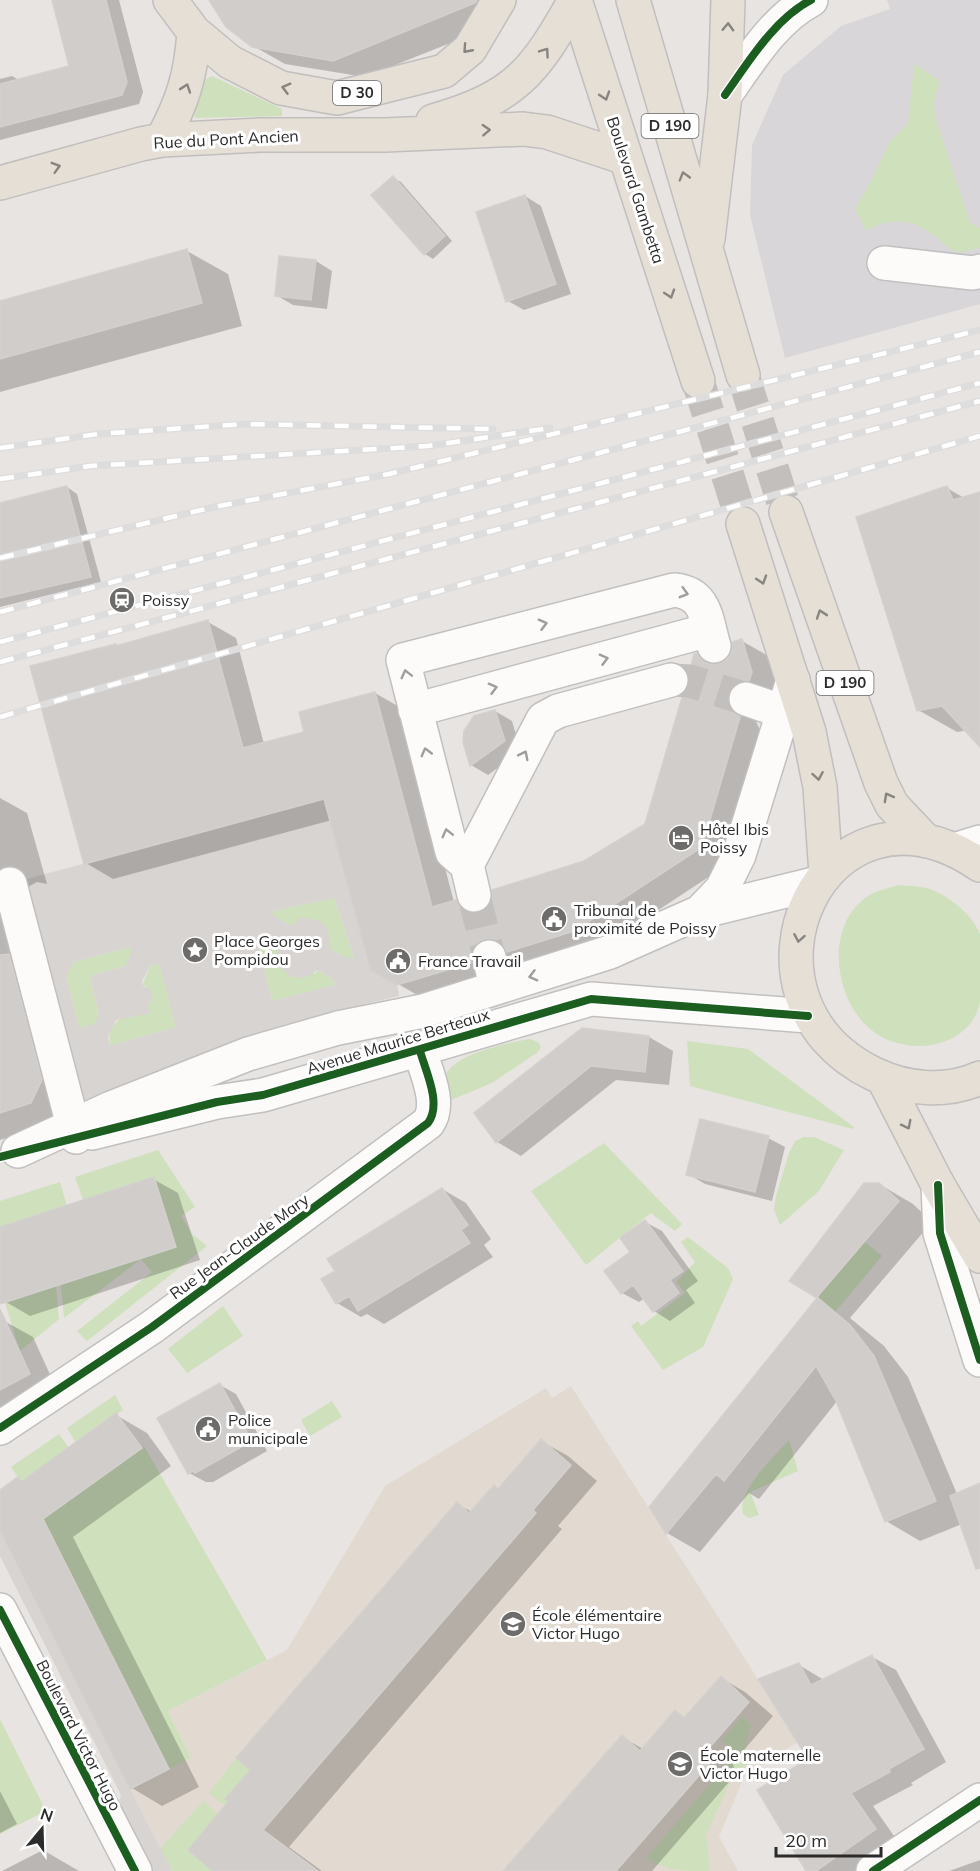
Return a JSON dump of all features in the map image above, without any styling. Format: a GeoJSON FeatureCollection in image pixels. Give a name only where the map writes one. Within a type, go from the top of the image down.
{"type":"FeatureCollection","features":[{"type":"Feature","properties":{"kind":"main road"},"geometry":{"type":"LineString","coordinates":[[162,140],[177,111],[191,72],[194,32],[170,0]]}},
{"type":"Feature","properties":{"kind":"main road","name":"D 30"},"geometry":{"type":"LineString","coordinates":[[194,32],[230,62],[281,88],[337,98],[444,71],[470,49],[499,0]]}},
{"type":"Feature","properties":{"kind":"main road","name":"Rue du Pont Ancien"},"geometry":{"type":"LineString","coordinates":[[385,135],[454,115],[490,101],[510,87],[537,64],[575,0]]}},
{"type":"Feature","properties":{"kind":"main road","name":"Boulevard Gambetta"},"geometry":{"type":"LineString","coordinates":[[575,0],[698,381]]}},
{"type":"Feature","properties":{"kind":"main road","name":"D 190"},"geometry":{"type":"LineString","coordinates":[[633,0],[743,375]]}},
{"type":"Feature","properties":{"kind":"main road"},"geometry":{"type":"LineString","coordinates":[[706,253],[725,95],[728,0]]}},
{"type":"Feature","properties":{"kind":"main road","name":"Rue du Pont Ancien"},"geometry":{"type":"LineString","coordinates":[[0,183],[162,140],[261,135],[385,135],[523,129],[547,132],[626,158]]}},
{"type":"Feature","properties":{"kind":"main road","name":"D 190"},"geometry":{"type":"LineString","coordinates":[[786,512],[881,783],[892,805],[960,849]]}},
{"type":"Feature","properties":{"kind":"main road","name":"D 190"},"geometry":{"type":"LineString","coordinates":[[743,524],[793,680],[794,716],[820,787],[822,878]]}},
{"type":"Feature","properties":{"kind":"main road"},"geometry":{"type":"LineString","coordinates":[[960,849],[908,837],[872,842],[841,859],[822,878],[805,913],[796,951],[797,980],[808,1016],[840,1055],[884,1078],[918,1087],[937,1088],[968,1083],[980,1078]]}},
{"type":"Feature","properties":{"kind":"main road"},"geometry":{"type":"LineString","coordinates":[[884,1078],[938,1185],[980,1256]]}},
{"type":"Feature","properties":{"kind":"street"},"geometry":{"type":"LineString","coordinates":[[725,95],[787,18],[811,0]]}},
{"type":"Feature","properties":{"kind":"street"},"geometry":{"type":"LineString","coordinates":[[884,263],[973,273],[980,271]]}},
{"type":"Feature","properties":{"kind":"street"},"geometry":{"type":"LineString","coordinates":[[426,707],[712,638],[701,602],[696,597],[674,590],[424,655],[426,707],[472,870],[543,719],[558,711],[671,680]]}},
{"type":"Feature","properties":{"kind":"street"},"geometry":{"type":"LineString","coordinates":[[700,912],[722,889],[739,855],[794,716],[746,699]]}},
{"type":"Feature","properties":{"kind":"street"},"geometry":{"type":"LineString","coordinates":[[10,884],[75,1131],[140,1096],[258,1051],[338,1028],[423,1011],[493,972],[610,952],[700,912],[822,878]]}},
{"type":"Feature","properties":{"kind":"street","name":"Avenue Maurice Berteaux"},"geometry":{"type":"LineString","coordinates":[[9,1154],[75,1131],[263,1095],[420,1051],[579,1001],[604,998],[808,1016]]}},
{"type":"Feature","properties":{"kind":"street"},"geometry":{"type":"LineString","coordinates":[[423,1011],[510,1021]]}},
{"type":"Feature","properties":{"kind":"street","name":"Rue Jean-Claude Mary"},"geometry":{"type":"LineString","coordinates":[[0,1428],[152,1327],[428,1124],[432,1118],[434,1105],[420,1051]]}},
{"type":"Feature","properties":{"kind":"street"},"geometry":{"type":"LineString","coordinates":[[938,1185],[940,1233],[980,1360]]}},
{"type":"Feature","properties":{"kind":"street","name":"Boulevard Victor Hugo"},"geometry":{"type":"LineString","coordinates":[[0,1610],[135,1871]]}},
{"type":"Feature","properties":{"kind":"street"},"geometry":{"type":"LineString","coordinates":[[873,1871],[980,1800]]}},
{"type":"Feature","properties":{"kind":"shaded area"},"geometry":{"type":"Polygon","coordinates":[[[887,0],[980,0],[980,304],[785,358],[750,215],[752,145],[783,75],[841,26],[890,9],[887,0]]]}},
{"type":"Feature","properties":{"kind":"shaded area","name":"Place Georges Pompidou"},"geometry":{"type":"Polygon","coordinates":[[[324,799],[371,970],[397,985],[399,996],[352,1007],[235,1044],[81,1104],[23,880],[324,799]],[[334,898],[273,911],[272,915],[291,926],[301,917],[319,921],[328,929],[330,949],[346,958],[354,957],[334,898]],[[256,938],[272,1001],[335,985],[334,980],[318,970],[304,978],[290,977],[279,966],[278,948],[256,938]],[[130,947],[74,962],[66,977],[79,1028],[95,1024],[99,1014],[90,979],[93,975],[126,966],[131,952],[130,947]],[[159,964],[151,965],[142,985],[153,991],[151,1002],[147,1004],[151,1013],[116,1020],[108,1037],[110,1046],[176,1027],[159,964]]]}},
{"type":"Feature","properties":{"kind":"shaded area","name":"École élémentaire Victor Hugo"},"geometry":{"type":"Polygon","coordinates":[[[571,1386],[798,1742],[744,1777],[719,1837],[738,1871],[172,1871],[130,1789],[191,1758],[168,1711],[287,1650],[385,1486],[546,1388],[552,1398],[571,1386]]]}},
{"type":"Feature","properties":{"kind":"shaded area"},"geometry":{"type":"Polygon","coordinates":[[[0,1530],[172,1871],[148,1871],[116,1811],[121,1795],[0,1556],[0,1530]]]}},
{"type":"Feature","properties":{"kind":"green space"},"geometry":{"type":"Polygon","coordinates":[[[914,64],[940,81],[934,101],[935,117],[970,223],[980,228],[980,248],[963,252],[954,251],[929,232],[911,223],[884,223],[866,231],[855,209],[888,144],[908,123],[914,64]]]}},
{"type":"Feature","properties":{"kind":"green space"},"geometry":{"type":"Polygon","coordinates":[[[212,76],[282,109],[282,116],[196,118],[193,114],[205,80],[212,76]]]}},
{"type":"Feature","properties":{"kind":"green space"},"geometry":{"type":"Polygon","coordinates":[[[898,885],[926,888],[945,896],[966,913],[980,934],[980,1002],[974,1018],[963,1031],[949,1040],[933,1045],[916,1046],[899,1043],[883,1038],[869,1028],[857,1015],[842,980],[839,961],[840,942],[845,924],[854,908],[868,896],[898,885]]]}},
{"type":"Feature","properties":{"kind":"green space"},"geometry":{"type":"Polygon","coordinates":[[[334,898],[354,957],[346,959],[271,915],[273,911],[334,898]]]}},
{"type":"Feature","properties":{"kind":"green space"},"geometry":{"type":"Polygon","coordinates":[[[256,937],[278,948],[315,974],[318,970],[334,980],[335,985],[272,1001],[256,937]]]}},
{"type":"Feature","properties":{"kind":"green space"},"geometry":{"type":"Polygon","coordinates":[[[130,947],[132,952],[126,966],[93,975],[90,979],[99,1014],[96,1025],[79,1029],[66,977],[74,962],[130,947]]]}},
{"type":"Feature","properties":{"kind":"green space"},"geometry":{"type":"Polygon","coordinates":[[[159,963],[176,1027],[110,1046],[109,1037],[114,1024],[147,1004],[146,986],[142,985],[151,965],[159,963]]]}},
{"type":"Feature","properties":{"kind":"green space"},"geometry":{"type":"Polygon","coordinates":[[[530,1039],[538,1042],[541,1047],[538,1052],[492,1083],[451,1100],[446,1074],[461,1060],[484,1050],[530,1039]]]}},
{"type":"Feature","properties":{"kind":"green space"},"geometry":{"type":"Polygon","coordinates":[[[687,1041],[748,1049],[854,1127],[853,1129],[690,1086],[687,1041]]]}},
{"type":"Feature","properties":{"kind":"green space"},"geometry":{"type":"Polygon","coordinates":[[[804,1137],[814,1137],[844,1150],[819,1191],[780,1225],[774,1210],[776,1196],[789,1153],[795,1141],[804,1137]]]}},
{"type":"Feature","properties":{"kind":"green space"},"geometry":{"type":"Polygon","coordinates":[[[604,1143],[682,1224],[675,1231],[651,1213],[586,1265],[531,1191],[604,1143]]]}},
{"type":"Feature","properties":{"kind":"green space"},"geometry":{"type":"Polygon","coordinates":[[[158,1150],[195,1207],[181,1216],[192,1234],[207,1246],[87,1341],[77,1331],[152,1272],[141,1259],[64,1318],[61,1285],[176,1247],[154,1177],[83,1200],[75,1177],[158,1150]]]}},
{"type":"Feature","properties":{"kind":"green space"},"geometry":{"type":"Polygon","coordinates":[[[60,1182],[67,1206],[0,1227],[0,1201],[60,1182]]]}},
{"type":"Feature","properties":{"kind":"green space"},"geometry":{"type":"Polygon","coordinates":[[[688,1237],[728,1268],[733,1279],[703,1347],[663,1370],[631,1326],[638,1321],[641,1326],[685,1293],[676,1282],[695,1262],[681,1242],[688,1237]]]}},
{"type":"Feature","properties":{"kind":"green space"},"geometry":{"type":"Polygon","coordinates":[[[865,1242],[882,1256],[835,1312],[817,1298],[865,1242]]]}},
{"type":"Feature","properties":{"kind":"green space"},"geometry":{"type":"Polygon","coordinates":[[[56,1286],[59,1319],[20,1351],[5,1303],[56,1286]]]}},
{"type":"Feature","properties":{"kind":"green space"},"geometry":{"type":"Polygon","coordinates":[[[223,1306],[243,1336],[187,1373],[168,1349],[223,1306]]]}},
{"type":"Feature","properties":{"kind":"green space"},"geometry":{"type":"Polygon","coordinates":[[[115,1395],[123,1410],[76,1443],[67,1428],[115,1395]]]}},
{"type":"Feature","properties":{"kind":"green space"},"geometry":{"type":"Polygon","coordinates":[[[332,1401],[342,1417],[310,1436],[301,1420],[332,1401]]]}},
{"type":"Feature","properties":{"kind":"green space"},"geometry":{"type":"Polygon","coordinates":[[[59,1434],[69,1448],[21,1482],[11,1467],[59,1434]]]}},
{"type":"Feature","properties":{"kind":"green space"},"geometry":{"type":"Polygon","coordinates":[[[789,1440],[798,1471],[750,1492],[759,1515],[749,1518],[743,1514],[742,1505],[745,1495],[766,1465],[789,1440]]]}},
{"type":"Feature","properties":{"kind":"green space"},"geometry":{"type":"Polygon","coordinates":[[[144,1446],[267,1660],[168,1711],[191,1758],[169,1769],[43,1519],[144,1446]]]}},
{"type":"Feature","properties":{"kind":"green space"},"geometry":{"type":"Polygon","coordinates":[[[743,1716],[751,1726],[745,1747],[753,1762],[736,1770],[706,1835],[710,1871],[692,1871],[661,1866],[646,1858],[729,1762],[730,1750],[721,1741],[743,1716]]]}},
{"type":"Feature","properties":{"kind":"green space"},"geometry":{"type":"Polygon","coordinates":[[[0,1719],[46,1811],[0,1834],[0,1719]]]}},
{"type":"Feature","properties":{"kind":"green space"},"geometry":{"type":"Polygon","coordinates":[[[236,1758],[250,1770],[225,1799],[228,1802],[225,1806],[209,1793],[236,1758]]]}},
{"type":"Feature","properties":{"kind":"green space"},"geometry":{"type":"Polygon","coordinates":[[[203,1801],[218,1814],[188,1850],[213,1871],[172,1871],[160,1849],[203,1801]]]}},
{"type":"Feature","properties":{"kind":"building"},"geometry":{"type":"Polygon","coordinates":[[[52,0],[106,0],[127,82],[122,95],[0,127],[0,84],[69,66],[52,0]]]}},
{"type":"Feature","properties":{"kind":"building"},"geometry":{"type":"Polygon","coordinates":[[[209,0],[477,0],[475,3],[333,61],[252,47],[226,27],[209,0]]]}},
{"type":"Feature","properties":{"kind":"building"},"geometry":{"type":"Polygon","coordinates":[[[393,176],[445,236],[424,255],[371,195],[393,176]]]}},
{"type":"Feature","properties":{"kind":"building"},"geometry":{"type":"Polygon","coordinates":[[[525,195],[556,284],[506,302],[476,212],[525,195]]]}},
{"type":"Feature","properties":{"kind":"building"},"geometry":{"type":"Polygon","coordinates":[[[187,249],[202,303],[0,359],[0,301],[187,249]]]}},
{"type":"Feature","properties":{"kind":"building"},"geometry":{"type":"Polygon","coordinates":[[[279,256],[316,260],[311,300],[275,296],[279,256]]]}},
{"type":"Feature","properties":{"kind":"building"},"geometry":{"type":"Polygon","coordinates":[[[67,486],[91,577],[0,598],[0,503],[67,486]]]}},
{"type":"Feature","properties":{"kind":"building"},"geometry":{"type":"Polygon","coordinates":[[[947,486],[953,500],[980,492],[980,747],[942,706],[917,711],[856,517],[947,486]]]}},
{"type":"Feature","properties":{"kind":"building"},"geometry":{"type":"Polygon","coordinates":[[[208,620],[243,748],[304,732],[299,712],[375,692],[432,907],[456,900],[461,908],[469,913],[479,913],[487,908],[492,900],[492,890],[584,861],[645,824],[683,694],[689,685],[694,654],[697,653],[709,664],[719,664],[728,659],[732,651],[732,642],[742,639],[752,672],[749,681],[734,685],[728,693],[728,702],[732,711],[740,717],[702,847],[574,931],[507,952],[503,945],[495,939],[484,939],[477,943],[471,951],[471,963],[397,985],[371,970],[324,799],[84,864],[30,666],[116,644],[116,646],[208,620]]]}},
{"type":"Feature","properties":{"kind":"building"},"geometry":{"type":"Polygon","coordinates":[[[495,710],[505,741],[470,766],[463,742],[464,731],[474,716],[495,710]]]}},
{"type":"Feature","properties":{"kind":"building"},"geometry":{"type":"Polygon","coordinates":[[[9,954],[42,1080],[31,1103],[0,1113],[0,955],[9,954]]]}},
{"type":"Feature","properties":{"kind":"building"},"geometry":{"type":"Polygon","coordinates":[[[582,1028],[649,1036],[645,1072],[591,1066],[496,1143],[474,1113],[582,1028]]]}},
{"type":"Feature","properties":{"kind":"building"},"geometry":{"type":"Polygon","coordinates":[[[700,1119],[769,1136],[755,1192],[686,1175],[700,1119]]]}},
{"type":"Feature","properties":{"kind":"building"},"geometry":{"type":"Polygon","coordinates":[[[154,1177],[176,1247],[0,1304],[0,1227],[154,1177]]]}},
{"type":"Feature","properties":{"kind":"building"},"geometry":{"type":"Polygon","coordinates":[[[864,1183],[879,1183],[899,1201],[817,1297],[850,1325],[874,1356],[936,1501],[885,1522],[836,1401],[816,1366],[724,1481],[716,1474],[666,1534],[649,1507],[817,1298],[789,1281],[864,1183]]]}},
{"type":"Feature","properties":{"kind":"building"},"geometry":{"type":"Polygon","coordinates":[[[442,1188],[468,1225],[461,1230],[470,1243],[358,1311],[349,1296],[336,1304],[321,1279],[335,1271],[327,1259],[442,1188]]]}},
{"type":"Feature","properties":{"kind":"building"},"geometry":{"type":"Polygon","coordinates":[[[645,1220],[683,1271],[670,1280],[679,1293],[653,1312],[633,1285],[621,1294],[604,1271],[630,1252],[620,1238],[645,1220]]]}},
{"type":"Feature","properties":{"kind":"building"},"geometry":{"type":"Polygon","coordinates":[[[0,1309],[30,1374],[0,1390],[0,1309]]]}},
{"type":"Feature","properties":{"kind":"building","name":"Police municipale"},"geometry":{"type":"Polygon","coordinates":[[[220,1383],[252,1441],[195,1473],[193,1471],[188,1474],[157,1418],[220,1383]]]}},
{"type":"Feature","properties":{"kind":"building"},"geometry":{"type":"Polygon","coordinates":[[[116,1413],[142,1448],[43,1519],[169,1769],[130,1789],[0,1530],[0,1490],[18,1477],[21,1482],[116,1413]]]}},
{"type":"Feature","properties":{"kind":"building"},"geometry":{"type":"Polygon","coordinates":[[[541,1439],[571,1465],[533,1510],[536,1513],[263,1830],[318,1871],[213,1871],[188,1850],[228,1802],[225,1799],[250,1770],[236,1758],[457,1502],[469,1513],[494,1485],[498,1489],[541,1439]]]}},
{"type":"Feature","properties":{"kind":"building"},"geometry":{"type":"Polygon","coordinates":[[[980,1483],[980,1568],[976,1569],[950,1496],[980,1483]]]}},
{"type":"Feature","properties":{"kind":"building"},"geometry":{"type":"Polygon","coordinates":[[[872,1655],[924,1749],[889,1769],[890,1772],[851,1793],[876,1829],[816,1871],[806,1871],[757,1790],[808,1759],[758,1679],[799,1663],[811,1685],[872,1655]]]}},
{"type":"Feature","properties":{"kind":"building"},"geometry":{"type":"Polygon","coordinates":[[[721,1676],[749,1702],[709,1748],[716,1756],[616,1871],[503,1871],[622,1735],[640,1751],[675,1710],[684,1718],[721,1676]]]}},
{"type":"Feature","properties":{"kind":"tunnel"},"geometry":{"type":"LineString","coordinates":[[743,375],[786,512]]}},
{"type":"Feature","properties":{"kind":"tunnel"},"geometry":{"type":"LineString","coordinates":[[698,381],[743,524]]}},
{"type":"Feature","properties":{"kind":"tunnel"},"geometry":{"type":"LineString","coordinates":[[671,680],[690,681],[746,699]]}},
{"type":"Feature","properties":{"kind":"tunnel"},"geometry":{"type":"LineString","coordinates":[[474,895],[489,957]]}},
{"type":"Feature","properties":{"kind":"railway"},"geometry":{"type":"LineString","coordinates":[[0,558],[214,507],[389,474],[980,330]]}},
{"type":"Feature","properties":{"kind":"railway"},"geometry":{"type":"LineString","coordinates":[[0,612],[980,352]]}},
{"type":"Feature","properties":{"kind":"railway"},"geometry":{"type":"LineString","coordinates":[[0,642],[980,383]]}},
{"type":"Feature","properties":{"kind":"railway"},"geometry":{"type":"LineString","coordinates":[[0,662],[980,401]]}},
{"type":"Feature","properties":{"kind":"railway"},"geometry":{"type":"LineString","coordinates":[[0,448],[98,434],[244,424],[493,429]]}},
{"type":"Feature","properties":{"kind":"railway"},"geometry":{"type":"LineString","coordinates":[[0,479],[90,466],[428,446],[550,428]]}},
{"type":"Feature","properties":{"kind":"railway"},"geometry":{"type":"LineString","coordinates":[[0,717],[980,436]]}},
{"type":"Feature","properties":{"kind":"cycle path"},"geometry":{"type":"LineString","coordinates":[[725,95],[774,30],[785,18],[811,0]]}},
{"type":"Feature","properties":{"kind":"cycle path"},"geometry":{"type":"LineString","coordinates":[[0,1157],[217,1102],[263,1095],[591,999],[808,1016]]}},
{"type":"Feature","properties":{"kind":"cycle path"},"geometry":{"type":"LineString","coordinates":[[0,1428],[152,1327],[428,1123],[434,1107],[433,1097],[420,1051]]}},
{"type":"Feature","properties":{"kind":"cycle path"},"geometry":{"type":"LineString","coordinates":[[938,1185],[940,1233],[980,1360]]}},
{"type":"Feature","properties":{"kind":"cycle path"},"geometry":{"type":"LineString","coordinates":[[0,1610],[135,1871]]}},
{"type":"Feature","properties":{"kind":"cycle path"},"geometry":{"type":"LineString","coordinates":[[873,1871],[980,1800]]}},
{"type":"Feature","properties":{"kind":"place","name":"Poissy"},"geometry":{"type":"Point","coordinates":[122,600]}},
{"type":"Feature","properties":{"kind":"place","name":"Hôtel Ibis Poissy"},"geometry":{"type":"Point","coordinates":[681,838]}},
{"type":"Feature","properties":{"kind":"place","name":"Tribunal de proximité de Poissy"},"geometry":{"type":"Point","coordinates":[554,919]}},
{"type":"Feature","properties":{"kind":"place","name":"Place Georges Pompidou"},"geometry":{"type":"Point","coordinates":[195,950]}},
{"type":"Feature","properties":{"kind":"place","name":"France Travail"},"geometry":{"type":"Point","coordinates":[398,961]}},
{"type":"Feature","properties":{"kind":"place","name":"Police municipale"},"geometry":{"type":"Point","coordinates":[208,1429]}},
{"type":"Feature","properties":{"kind":"place","name":"École élémentaire Victor Hugo"},"geometry":{"type":"Point","coordinates":[513,1624]}},
{"type":"Feature","properties":{"kind":"place","name":"École maternelle Victor Hugo"},"geometry":{"type":"Point","coordinates":[680,1764]}}]}
